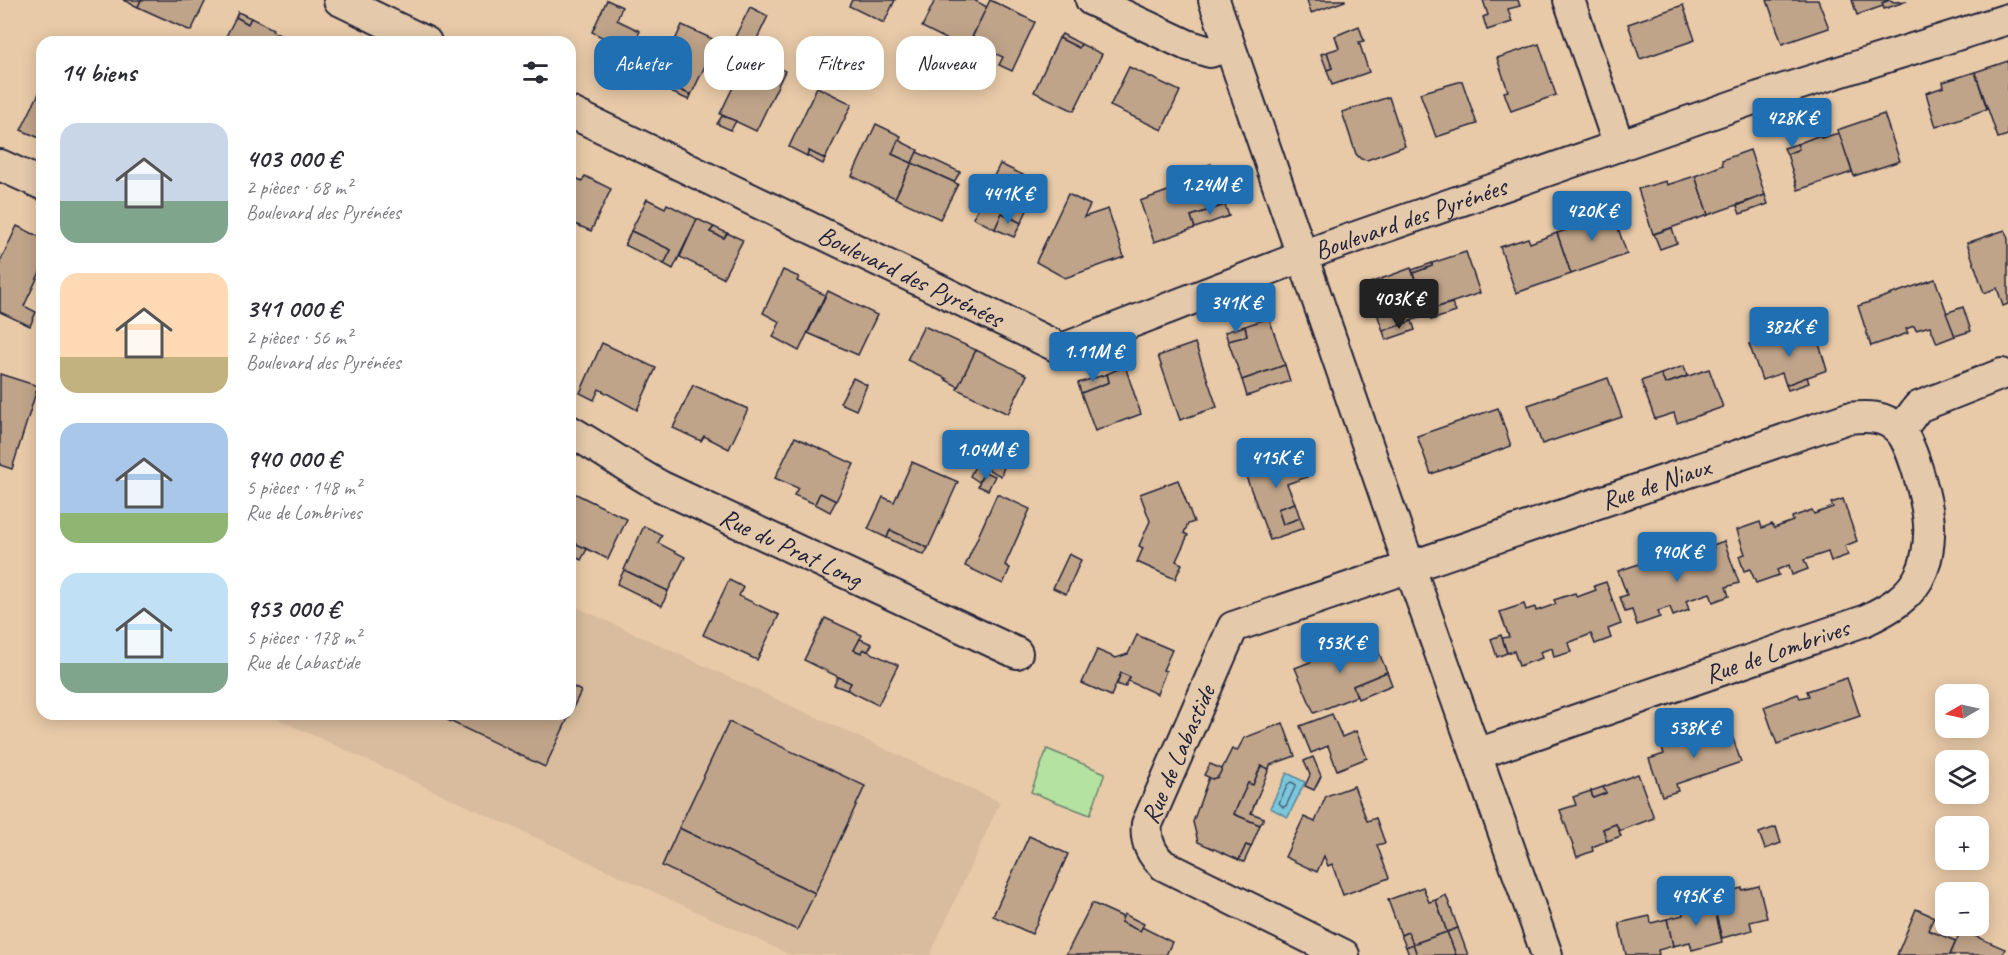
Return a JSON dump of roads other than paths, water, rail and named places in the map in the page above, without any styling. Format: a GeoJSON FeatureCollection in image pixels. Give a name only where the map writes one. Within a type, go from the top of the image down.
{"type":"FeatureCollection","features":[{"type":"Feature","properties":{"kind":"street"},"geometry":{"type":"LineString","coordinates":[[339,0],[414,36]]}},
{"type":"Feature","properties":{"kind":"street"},"geometry":{"type":"LineString","coordinates":[[1091,0],[1187,45],[1210,52],[1230,46]]}},
{"type":"Feature","properties":{"kind":"street"},"geometry":{"type":"LineString","coordinates":[[1214,0],[1410,568],[1547,955]]}},
{"type":"Feature","properties":{"kind":"street"},"geometry":{"type":"LineString","coordinates":[[1569,0],[1619,146]]}},
{"type":"Feature","properties":{"kind":"street","name":"Boulevard des Pyrénées"},"geometry":{"type":"LineString","coordinates":[[576,115],[1062,349],[1303,256],[1759,97],[2008,19]]}},
{"type":"Feature","properties":{"kind":"street"},"geometry":{"type":"LineString","coordinates":[[0,165],[36,181]]}},
{"type":"Feature","properties":{"kind":"street"},"geometry":{"type":"LineString","coordinates":[[1900,431],[1918,407],[2002,374]]}},
{"type":"Feature","properties":{"kind":"street","name":"Rue de Niaux"},"geometry":{"type":"LineString","coordinates":[[1410,568],[1848,418],[1869,416],[1886,420],[1900,431]]}},
{"type":"Feature","properties":{"kind":"street","name":"Rue de Lombrives"},"geometry":{"type":"LineString","coordinates":[[1477,754],[1864,621],[1890,608],[1908,593],[1922,572],[1930,535],[1926,503],[1914,459],[1900,431]]}},
{"type":"Feature","properties":{"kind":"street","name":"Rue du Prat Long"},"geometry":{"type":"LineString","coordinates":[[576,435],[660,486],[1017,653]]}},
{"type":"Feature","properties":{"kind":"street","name":"Rue de Labastide"},"geometry":{"type":"LineString","coordinates":[[1344,955],[1163,865],[1150,849],[1146,831],[1147,824],[1233,627],[1410,568]]}},
{"type":"Feature","properties":{"kind":"water"},"geometry":{"type":"Polygon","coordinates":[[[1287,773],[1305,782],[1288,817],[1270,808],[1287,773]]]}}]}
